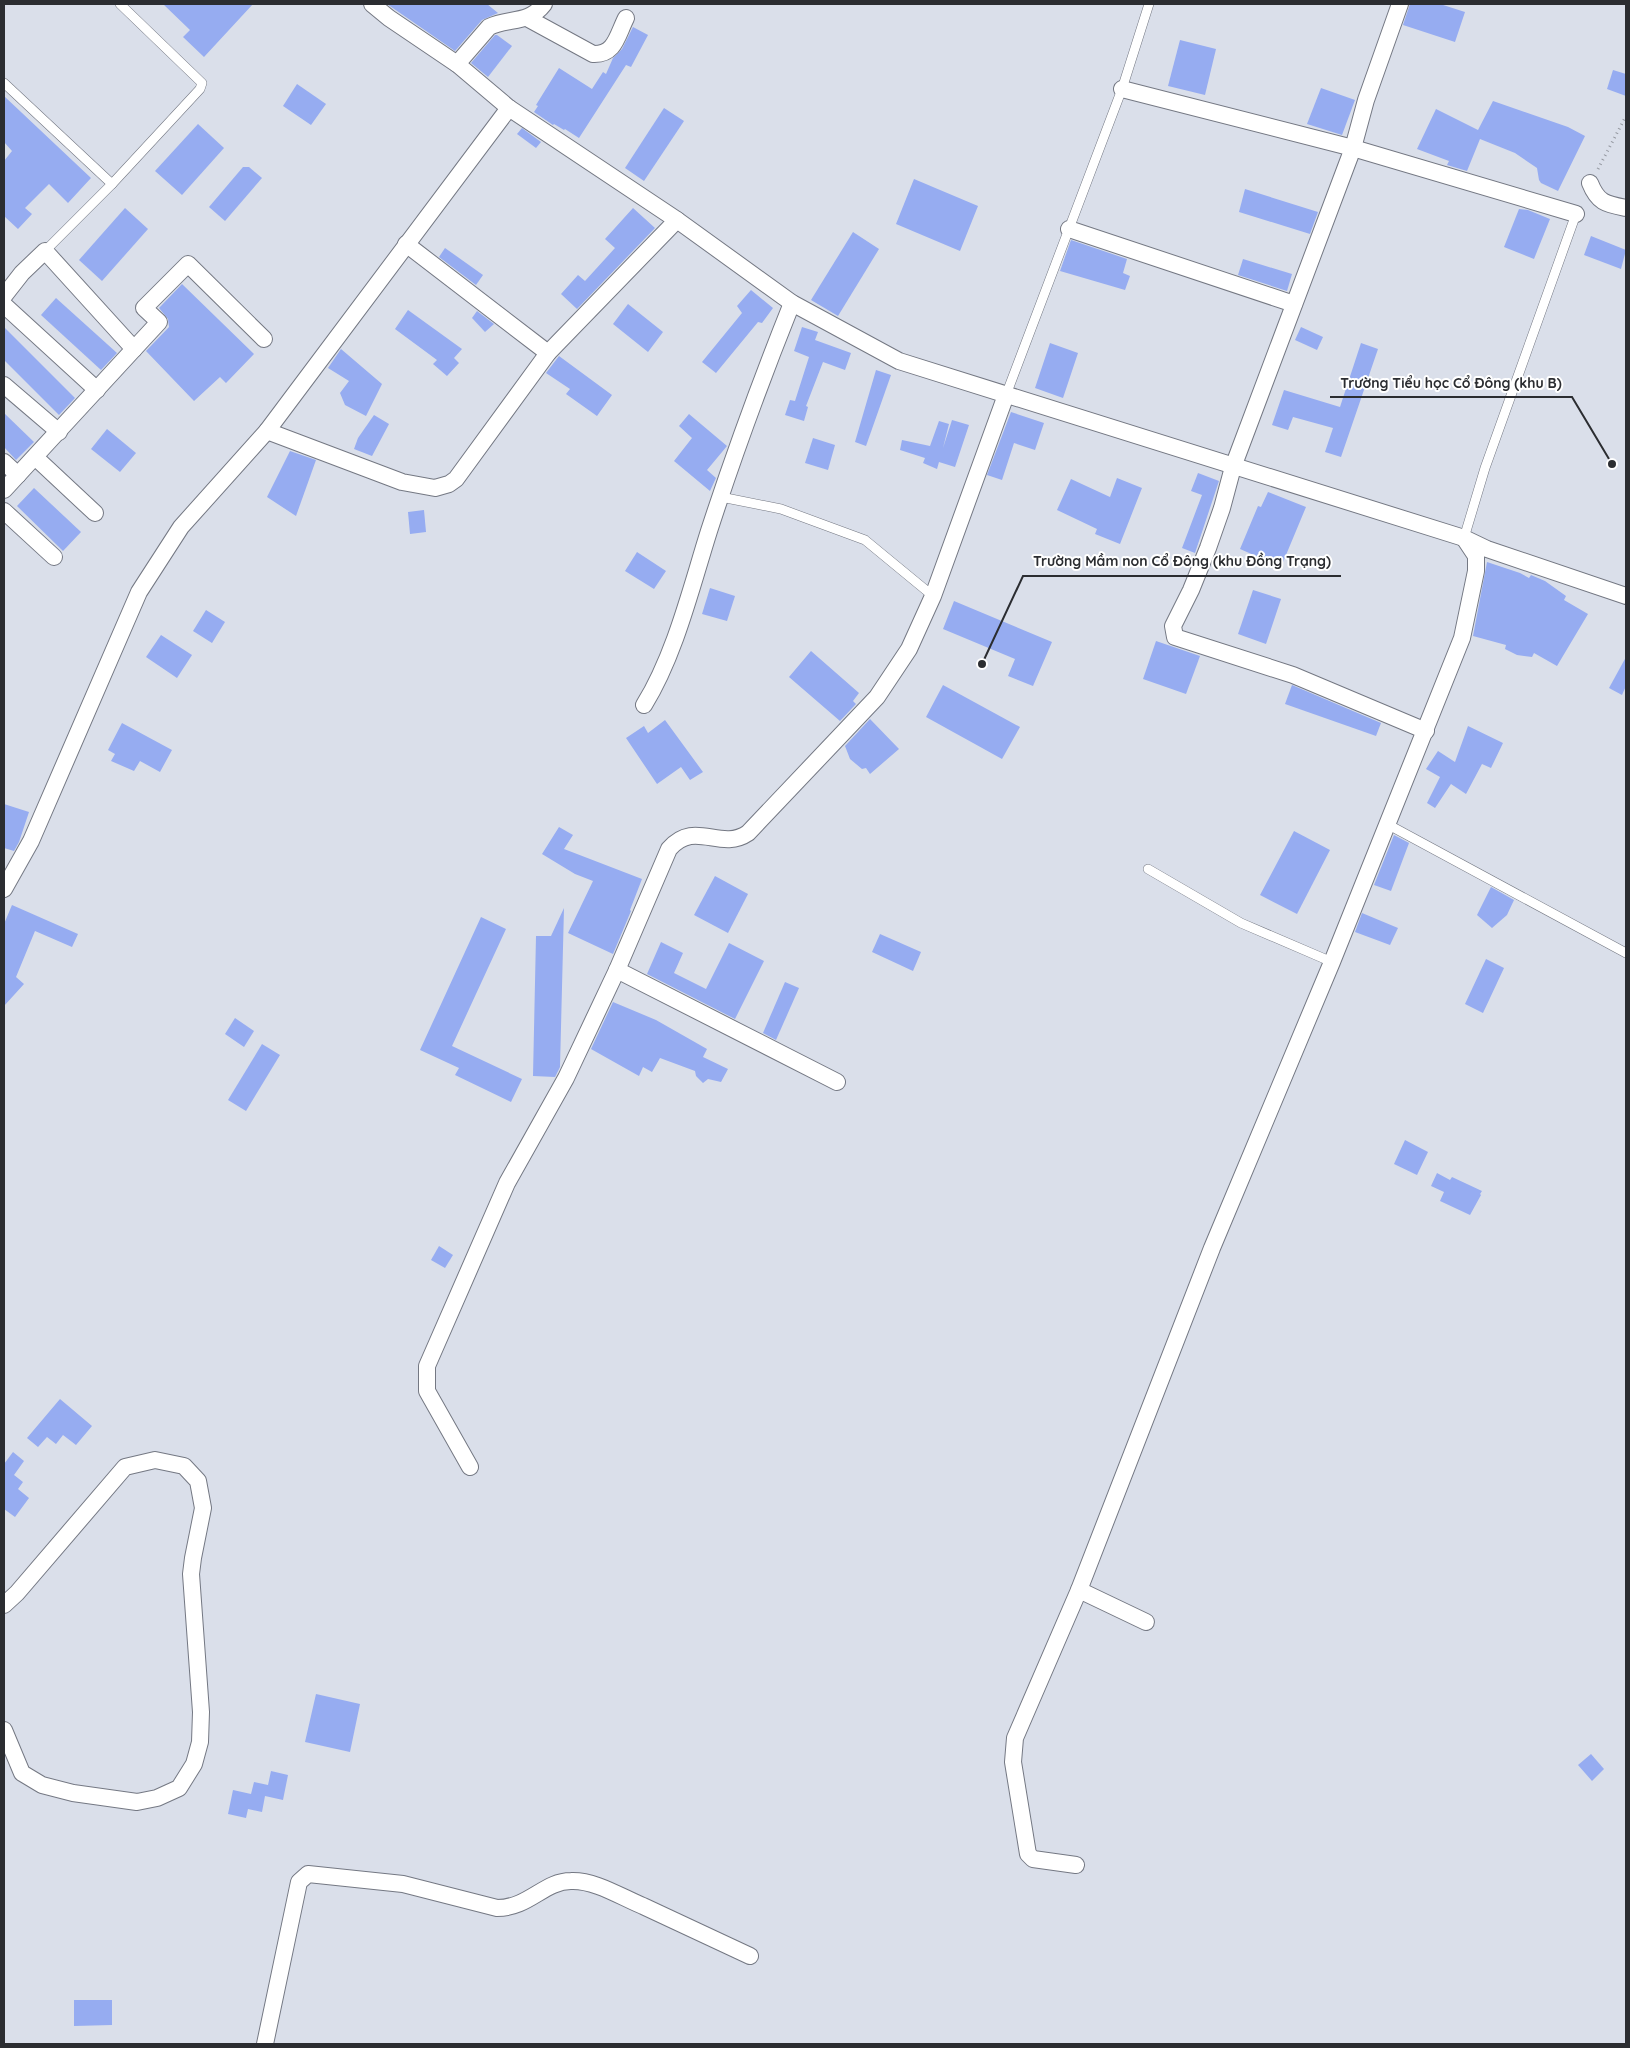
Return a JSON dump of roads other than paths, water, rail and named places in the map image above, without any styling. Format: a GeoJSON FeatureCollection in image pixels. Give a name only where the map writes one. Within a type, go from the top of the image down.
{"type":"FeatureCollection","features":[{"type":"Feature","properties":{"kind":"street"},"geometry":{"type":"LineString","coordinates":[[372,4],[388,18],[457,64],[509,108],[677,220],[792,303],[899,361],[1464,538],[1487,549],[1626,596]]}},
{"type":"Feature","properties":{"kind":"street"},"geometry":{"type":"LineString","coordinates":[[457,64],[489,27],[495,24],[527,18],[544,4]]}},
{"type":"Feature","properties":{"kind":"street"},"geometry":{"type":"LineString","coordinates":[[1400,4],[1366,100],[1353,148],[1233,467],[1222,508],[1208,548],[1191,590],[1173,626],[1176,637],[1293,675],[1426,732]]}},
{"type":"Feature","properties":{"kind":"street"},"geometry":{"type":"LineString","coordinates":[[527,18],[593,54],[603,54],[610,50],[626,18]]}},
{"type":"Feature","properties":{"kind":"street"},"geometry":{"type":"LineString","coordinates":[[1122,89],[1353,148],[1576,214]]}},
{"type":"Feature","properties":{"kind":"street"},"geometry":{"type":"LineString","coordinates":[[4,889],[31,841],[138,592],[182,527],[266,431],[509,108]]}},
{"type":"Feature","properties":{"kind":"street"},"geometry":{"type":"LineString","coordinates":[[1590,183],[1596,196],[1607,204],[1626,208]]}},
{"type":"Feature","properties":{"kind":"street"},"geometry":{"type":"LineString","coordinates":[[266,431],[402,482],[426,487],[441,487],[456,479],[548,353],[677,220]]}},
{"type":"Feature","properties":{"kind":"street"},"geometry":{"type":"LineString","coordinates":[[1070,230],[1294,304]]}},
{"type":"Feature","properties":{"kind":"street"},"geometry":{"type":"LineString","coordinates":[[406,244],[548,353]]}},
{"type":"Feature","properties":{"kind":"street"},"geometry":{"type":"LineString","coordinates":[[4,296],[22,273],[45,251],[134,348]]}},
{"type":"Feature","properties":{"kind":"street"},"geometry":{"type":"LineString","coordinates":[[4,490],[159,322],[144,308],[188,264],[264,339]]}},
{"type":"Feature","properties":{"kind":"street"},"geometry":{"type":"LineString","coordinates":[[644,705],[655,687],[666,660],[697,574],[721,497],[792,303]]}},
{"type":"Feature","properties":{"kind":"street"},"geometry":{"type":"LineString","coordinates":[[4,305],[97,390]]}},
{"type":"Feature","properties":{"kind":"street"},"geometry":{"type":"LineString","coordinates":[[4,385],[59,432]]}},
{"type":"Feature","properties":{"kind":"street"},"geometry":{"type":"LineString","coordinates":[[470,1467],[427,1391],[427,1366],[507,1184],[566,1078],[617,970],[669,848],[676,840],[690,835],[731,840],[741,838],[757,825],[877,697],[909,649],[933,596],[1006,395]]}},
{"type":"Feature","properties":{"kind":"street"},"geometry":{"type":"LineString","coordinates":[[34,458],[95,513]]}},
{"type":"Feature","properties":{"kind":"street"},"geometry":{"type":"LineString","coordinates":[[4,462],[18,475]]}},
{"type":"Feature","properties":{"kind":"street"},"geometry":{"type":"LineString","coordinates":[[4,511],[54,557]]}},
{"type":"Feature","properties":{"kind":"street"},"geometry":{"type":"LineString","coordinates":[[1076,1865],[1034,1859],[1028,1854],[1013,1762],[1015,1738],[1079,1590],[1212,1248],[1332,962],[1426,732],[1462,638],[1476,571],[1476,556],[1464,538]]}},
{"type":"Feature","properties":{"kind":"street"},"geometry":{"type":"LineString","coordinates":[[617,970],[837,1082]]}},
{"type":"Feature","properties":{"kind":"street"},"geometry":{"type":"LineString","coordinates":[[4,1605],[17,1593],[126,1466],[155,1460],[184,1466],[198,1481],[203,1508],[192,1558],[191,1574],[197,1680],[201,1712],[200,1742],[194,1764],[179,1788],[157,1798],[137,1802],[72,1793],[42,1785],[22,1772],[4,1730]]}},
{"type":"Feature","properties":{"kind":"street"},"geometry":{"type":"LineString","coordinates":[[1079,1590],[1146,1622]]}},
{"type":"Feature","properties":{"kind":"street"},"geometry":{"type":"LineString","coordinates":[[265,2044],[299,1882],[308,1874],[403,1884],[497,1908],[520,1904],[561,1882],[579,1881],[615,1894],[750,1956]]}},
{"type":"Feature","properties":{"kind":"lane"},"geometry":{"type":"LineString","coordinates":[[45,251],[112,184],[200,89],[202,83],[120,4]]}},
{"type":"Feature","properties":{"kind":"lane"},"geometry":{"type":"LineString","coordinates":[[1006,395],[1122,89],[1149,4]]}},
{"type":"Feature","properties":{"kind":"lane"},"geometry":{"type":"LineString","coordinates":[[4,83],[112,184]]}},
{"type":"Feature","properties":{"kind":"lane"},"geometry":{"type":"LineString","coordinates":[[1464,538],[1484,468],[1576,214]]}},
{"type":"Feature","properties":{"kind":"lane"},"geometry":{"type":"LineString","coordinates":[[721,497],[781,509],[865,540],[933,596]]}},
{"type":"Feature","properties":{"kind":"lane"},"geometry":{"type":"LineString","coordinates":[[1387,824],[1626,953]]}},
{"type":"Feature","properties":{"kind":"lane"},"geometry":{"type":"LineString","coordinates":[[1148,869],[1241,923],[1332,962]]}},
{"type":"Feature","properties":{"kind":"place","name":"Trường Tiểu học Cổ Đông (khu B)"},"geometry":{"type":"Point","coordinates":[1612,464]}},
{"type":"Feature","properties":{"kind":"place","name":"Trường Mầm non Cổ Đông (khu Đồng Trạng)"},"geometry":{"type":"Point","coordinates":[982,664]}}]}
